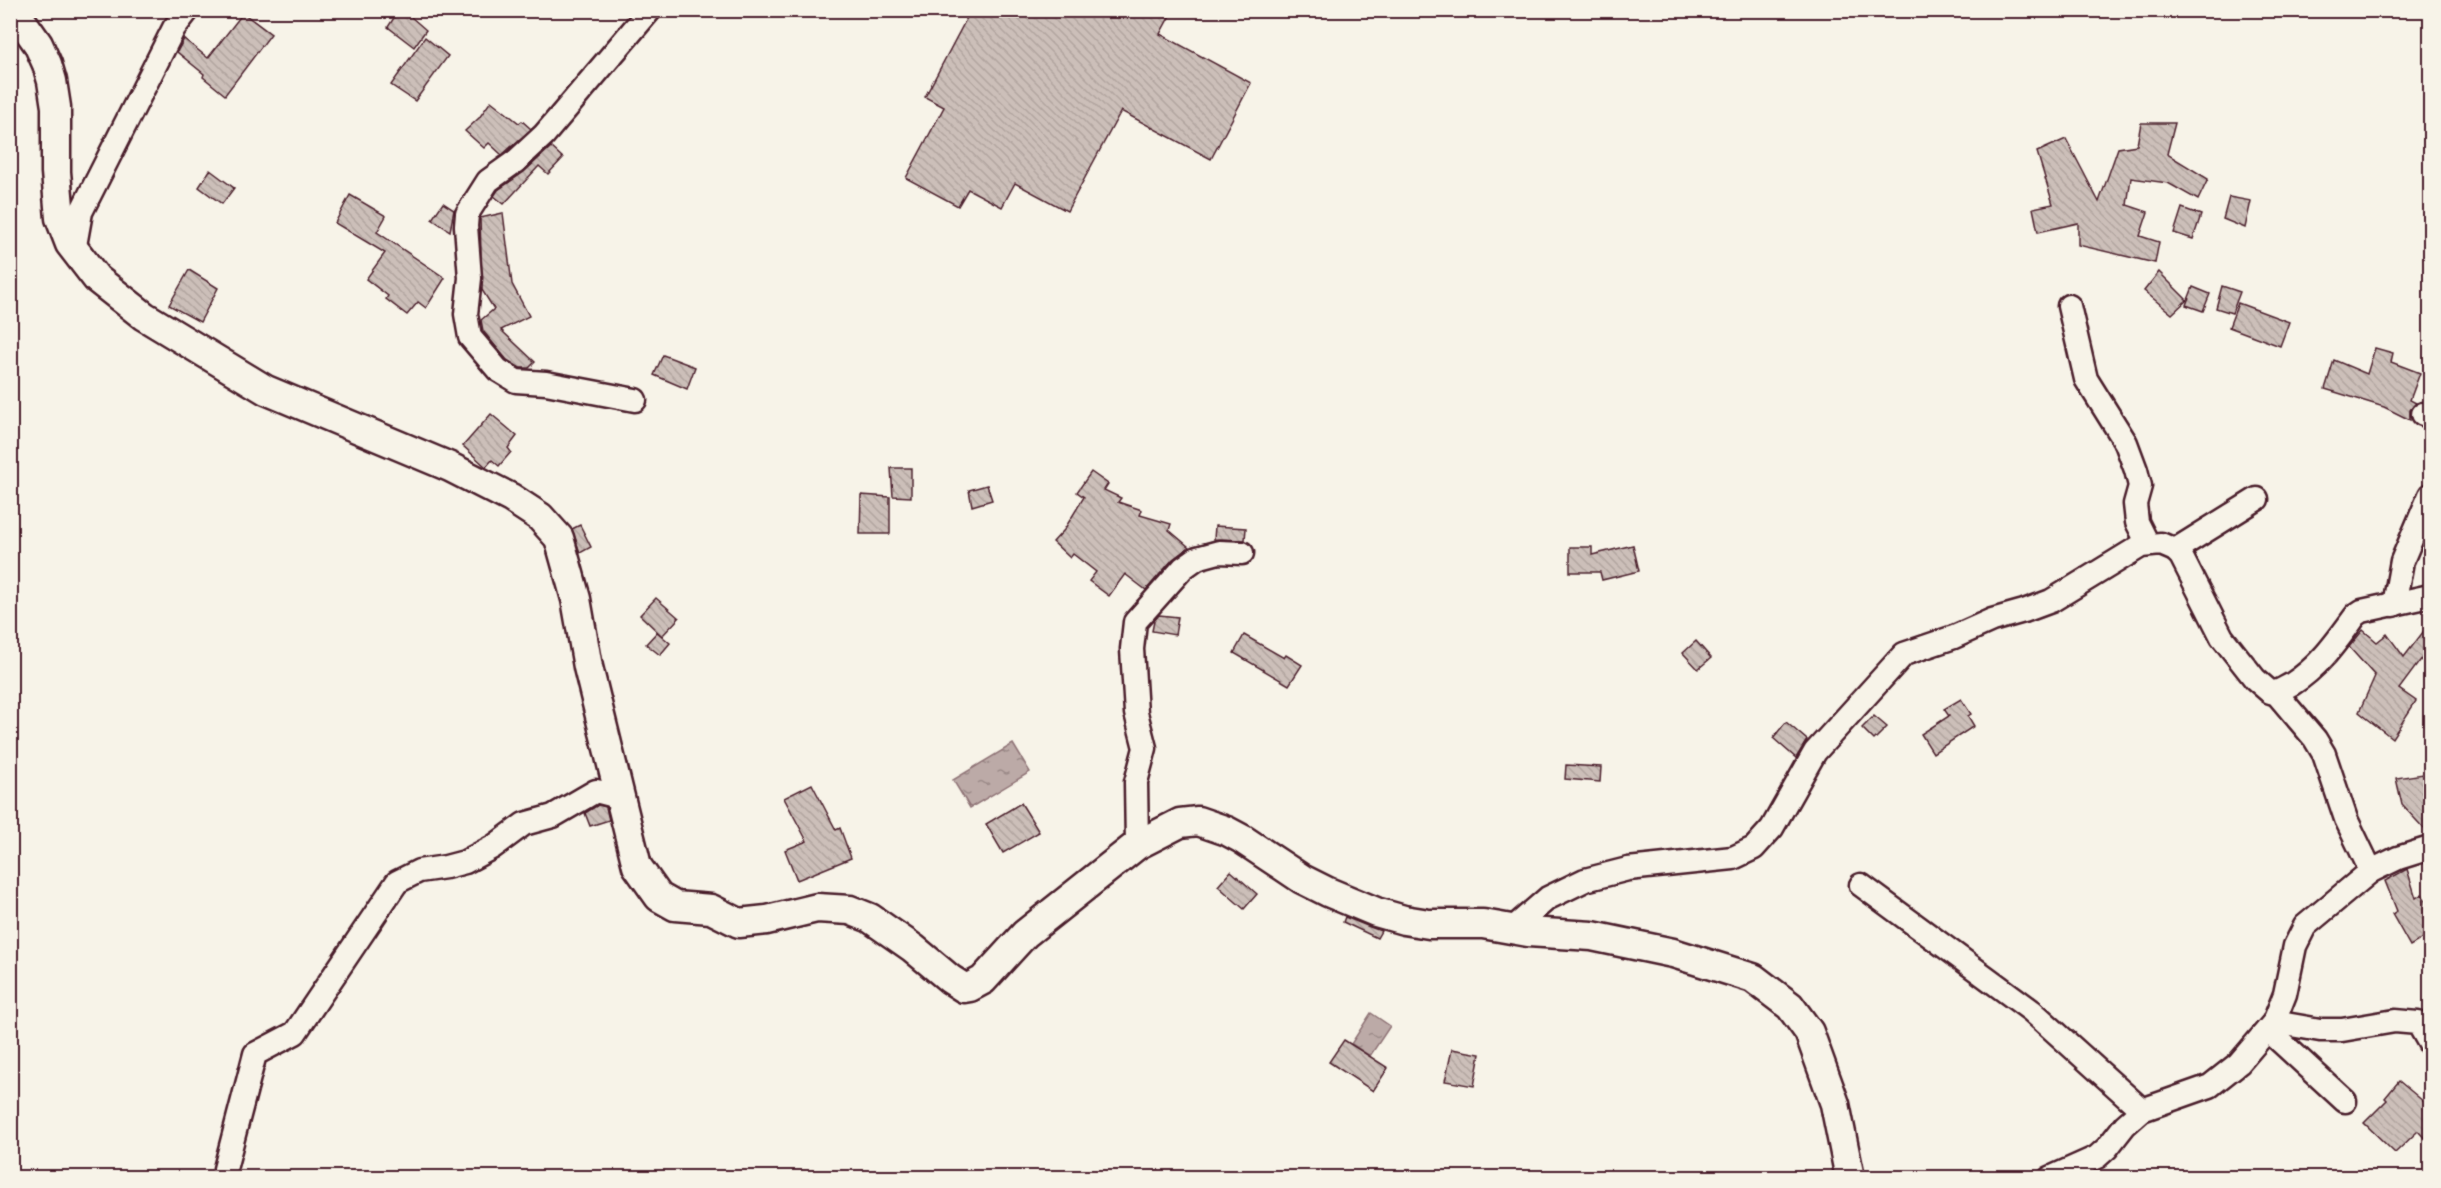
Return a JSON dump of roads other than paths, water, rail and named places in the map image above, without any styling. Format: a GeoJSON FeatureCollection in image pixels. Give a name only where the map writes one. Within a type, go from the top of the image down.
{"type":"FeatureCollection","features":[{"type":"Feature","properties":{"kind":"street"},"geometry":{"type":"LineString","coordinates":[[14,10],[38,44],[52,81],[56,107],[57,206],[64,230],[75,251],[104,287],[144,316],[266,390],[450,467],[511,498],[540,517],[554,531],[566,558],[588,667],[637,866],[659,897],[675,906],[711,909],[739,923],[767,920],[816,908],[850,910],[870,918],[897,935],[943,974],[964,987],[976,985],[1026,934],[1137,845],[1180,823],[1198,821],[1242,839],[1302,879],[1328,892],[1376,912],[1404,920],[1429,924],[1483,924],[1511,930],[1592,936],[1652,948],[1753,978],[1790,1006],[1801,1018],[1815,1046],[1834,1104],[1850,1178]]}},
{"type":"Feature","properties":{"kind":"street"},"geometry":{"type":"LineString","coordinates":[[75,251],[81,212],[174,28],[188,10]]}},
{"type":"Feature","properties":{"kind":"street"},"geometry":{"type":"LineString","coordinates":[[635,400],[546,382],[516,381],[498,370],[470,337],[466,314],[470,279],[466,226],[467,214],[488,181],[516,161],[544,135],[650,10]]}},
{"type":"Feature","properties":{"kind":"street"},"geometry":{"type":"LineString","coordinates":[[2069,306],[2086,379],[2126,443],[2136,470],[2140,486],[2135,504],[2137,522],[2148,544]]}},
{"type":"Feature","properties":{"kind":"street"},"geometry":{"type":"LineString","coordinates":[[2394,605],[2402,561],[2430,495]]}},
{"type":"Feature","properties":{"kind":"street"},"geometry":{"type":"LineString","coordinates":[[2175,550],[2257,499]]}},
{"type":"Feature","properties":{"kind":"street"},"geometry":{"type":"LineString","coordinates":[[1511,930],[1548,898],[1598,875],[1654,866],[1733,858],[1746,854],[1765,838],[1772,828],[1815,752],[1904,654],[1954,637],[1992,620],[2051,601],[2112,562],[2148,544],[2161,544],[2175,550],[2181,556],[2222,637],[2264,689],[2276,693],[2315,739],[2324,754],[2346,819],[2371,872]]}},
{"type":"Feature","properties":{"kind":"street"},"geometry":{"type":"LineString","coordinates":[[1137,845],[1136,783],[1145,748],[1136,713],[1132,649],[1135,622],[1183,568],[1197,558],[1219,552],[1242,553]]}},
{"type":"Feature","properties":{"kind":"street"},"geometry":{"type":"LineString","coordinates":[[2276,693],[2298,680],[2323,660],[2356,615],[2368,608],[2394,605],[2430,596]]}},
{"type":"Feature","properties":{"kind":"street"},"geometry":{"type":"LineString","coordinates":[[225,1169],[255,1053],[295,1033],[397,882],[418,871],[465,862],[493,847],[524,824],[553,816],[596,791],[619,797]]}},
{"type":"Feature","properties":{"kind":"street"},"geometry":{"type":"LineString","coordinates":[[2050,1178],[2097,1157],[2132,1117],[2142,1110],[2210,1086],[2239,1063],[2271,1026],[2282,1003],[2299,934],[2315,916],[2371,872],[2398,858],[2430,848]]}},
{"type":"Feature","properties":{"kind":"street"},"geometry":{"type":"LineString","coordinates":[[1861,885],[2032,1011],[2142,1110]]}},
{"type":"Feature","properties":{"kind":"street"},"geometry":{"type":"LineString","coordinates":[[2271,1026],[2342,1030],[2395,1021],[2418,1023],[2430,1044]]}},
{"type":"Feature","properties":{"kind":"street"},"geometry":{"type":"LineString","coordinates":[[2271,1026],[2345,1101]]}},
{"type":"Feature","properties":{"kind":"water"},"geometry":{"type":"Polygon","coordinates":[[[1013,744],[1030,772],[970,808],[953,780],[1013,744]]]}},
{"type":"Feature","properties":{"kind":"water"},"geometry":{"type":"Polygon","coordinates":[[[1371,1013],[1390,1026],[1370,1056],[1351,1044],[1371,1013]]]}}]}
